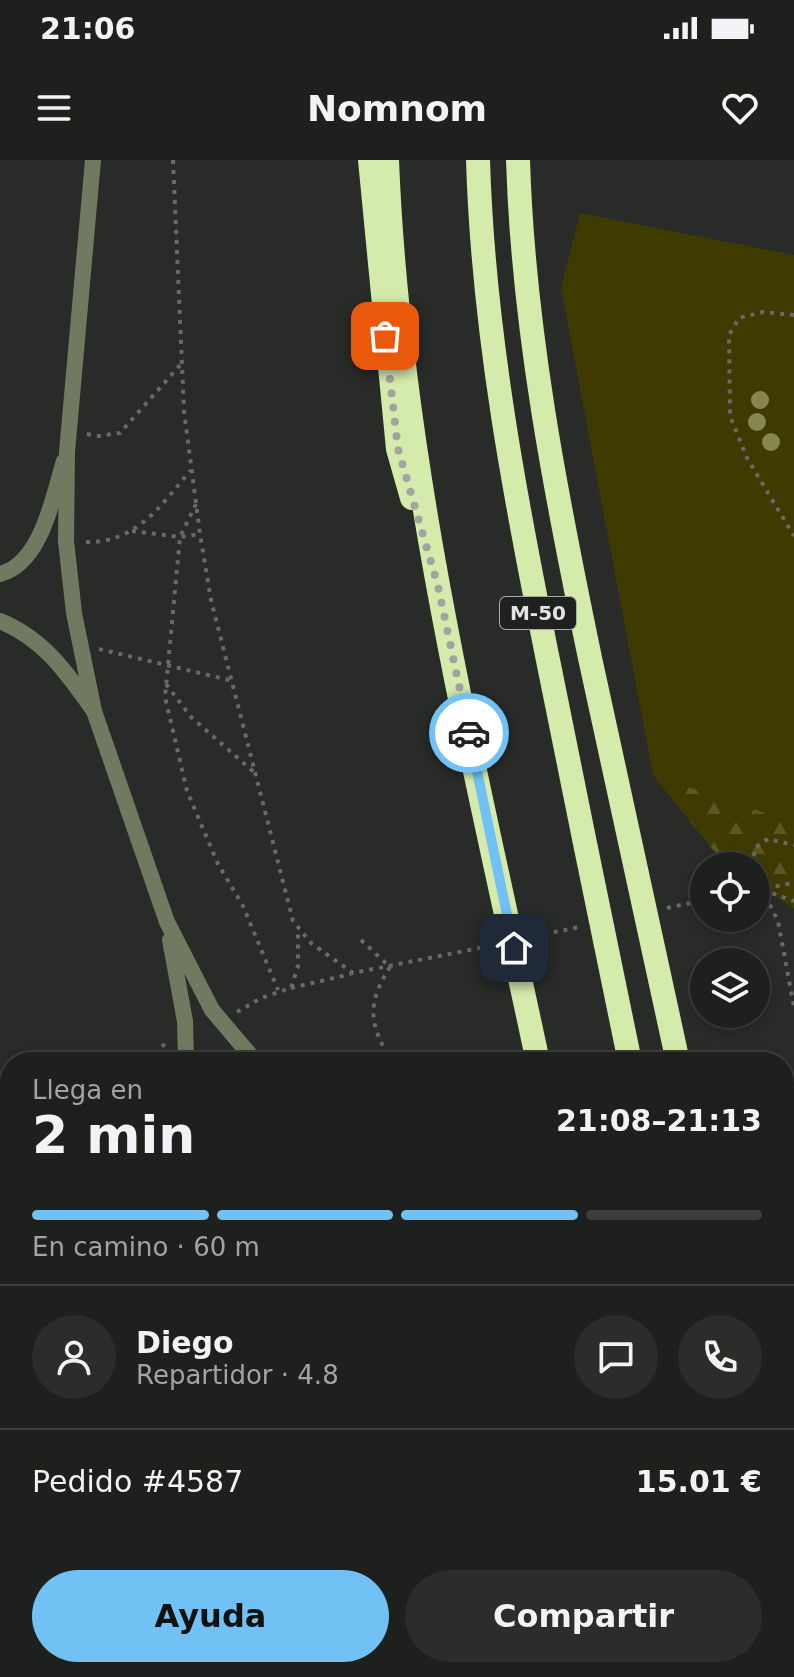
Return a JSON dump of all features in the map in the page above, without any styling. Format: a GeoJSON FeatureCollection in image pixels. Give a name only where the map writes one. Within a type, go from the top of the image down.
{"type":"FeatureCollection","features":[{"type":"Feature","properties":{"kind":"highway"},"geometry":{"type":"LineString","coordinates":[[370,160],[381,308],[398,449],[438,586]]}},
{"type":"Feature","properties":{"kind":"highway"},"geometry":{"type":"LineString","coordinates":[[387,160],[399,306],[438,586],[536,1052]]}},
{"type":"Feature","properties":{"kind":"highway","name":"M-50"},"geometry":{"type":"LineString","coordinates":[[478,160],[479,208],[499,382],[526,555],[628,1052]]}},
{"type":"Feature","properties":{"kind":"highway"},"geometry":{"type":"LineString","coordinates":[[518,160],[519,202],[539,380],[566,545],[676,1052]]}},
{"type":"Feature","properties":{"kind":"highway"},"geometry":{"type":"LineString","coordinates":[[654,956],[690,1052]]}},
{"type":"Feature","properties":{"kind":"street"},"geometry":{"type":"LineString","coordinates":[[93,160],[67,452],[66,541],[81,645],[94,711],[167,922],[212,1010],[248,1052]]}},
{"type":"Feature","properties":{"kind":"street"},"geometry":{"type":"LineString","coordinates":[[0,574],[22,561],[41,532],[67,452]]}},
{"type":"Feature","properties":{"kind":"street"},"geometry":{"type":"LineString","coordinates":[[0,621],[26,632],[58,661],[94,711]]}},
{"type":"Feature","properties":{"kind":"street"},"geometry":{"type":"LineString","coordinates":[[167,922],[185,1021],[186,1052]]}},
{"type":"Feature","properties":{"kind":"path"},"geometry":{"type":"LineString","coordinates":[[173,160],[181,364],[200,534],[211,600],[277,864],[298,931],[298,966],[291,988]]}},
{"type":"Feature","properties":{"kind":"path"},"geometry":{"type":"LineString","coordinates":[[794,315],[763,312],[739,318],[729,335],[730,416],[747,458],[794,536]]}},
{"type":"Feature","properties":{"kind":"path"},"geometry":{"type":"LineString","coordinates":[[69,429],[99,436],[120,433],[181,364]]}},
{"type":"Feature","properties":{"kind":"path"},"geometry":{"type":"LineString","coordinates":[[66,541],[99,542],[132,531],[144,524],[191,470]]}},
{"type":"Feature","properties":{"kind":"path"},"geometry":{"type":"LineString","coordinates":[[197,502],[180,537],[165,697],[187,791],[218,864],[243,906],[278,990]]}},
{"type":"Feature","properties":{"kind":"path"},"geometry":{"type":"LineString","coordinates":[[132,531],[180,537],[200,534]]}},
{"type":"Feature","properties":{"kind":"path"},"geometry":{"type":"LineString","coordinates":[[81,645],[233,681]]}},
{"type":"Feature","properties":{"kind":"path"},"geometry":{"type":"LineString","coordinates":[[166,684],[191,717],[257,775]]}},
{"type":"Feature","properties":{"kind":"path"},"geometry":{"type":"LineString","coordinates":[[755,852],[756,847],[768,839],[794,845]]}},
{"type":"Feature","properties":{"kind":"path"},"geometry":{"type":"LineString","coordinates":[[770,887],[794,883]]}},
{"type":"Feature","properties":{"kind":"path"},"geometry":{"type":"LineString","coordinates":[[770,893],[794,901]]}},
{"type":"Feature","properties":{"kind":"path"},"geometry":{"type":"LineString","coordinates":[[659,910],[690,903]]}},
{"type":"Feature","properties":{"kind":"path"},"geometry":{"type":"LineString","coordinates":[[770,908],[778,921],[794,1007]]}},
{"type":"Feature","properties":{"kind":"path"},"geometry":{"type":"LineString","coordinates":[[525,938],[585,926]]}},
{"type":"Feature","properties":{"kind":"path"},"geometry":{"type":"LineString","coordinates":[[298,931],[353,973]]}},
{"type":"Feature","properties":{"kind":"path"},"geometry":{"type":"LineString","coordinates":[[361,940],[390,967]]}},
{"type":"Feature","properties":{"kind":"path"},"geometry":{"type":"LineString","coordinates":[[224,1023],[278,990],[495,945]]}},
{"type":"Feature","properties":{"kind":"path"},"geometry":{"type":"LineString","coordinates":[[387,1052],[371,1016],[377,988],[390,967]]}},
{"type":"Feature","properties":{"kind":"green space"},"geometry":{"type":"Polygon","coordinates":[[[580,213],[794,255],[794,823],[653,775],[561,288],[580,213]]]}},
{"type":"Feature","properties":{"kind":"green space"},"geometry":{"type":"Polygon","coordinates":[[[653,775],[794,823],[794,909],[770,892],[770,852],[713,850],[653,775]]]}},
{"type":"Feature","properties":{"kind":"way so far"},"geometry":{"type":"LineString","coordinates":[[385,336],[398,449],[438,586],[469,733]]}},
{"type":"Feature","properties":{"kind":"route"},"geometry":{"type":"LineString","coordinates":[[469,733],[514,948]]}}]}
